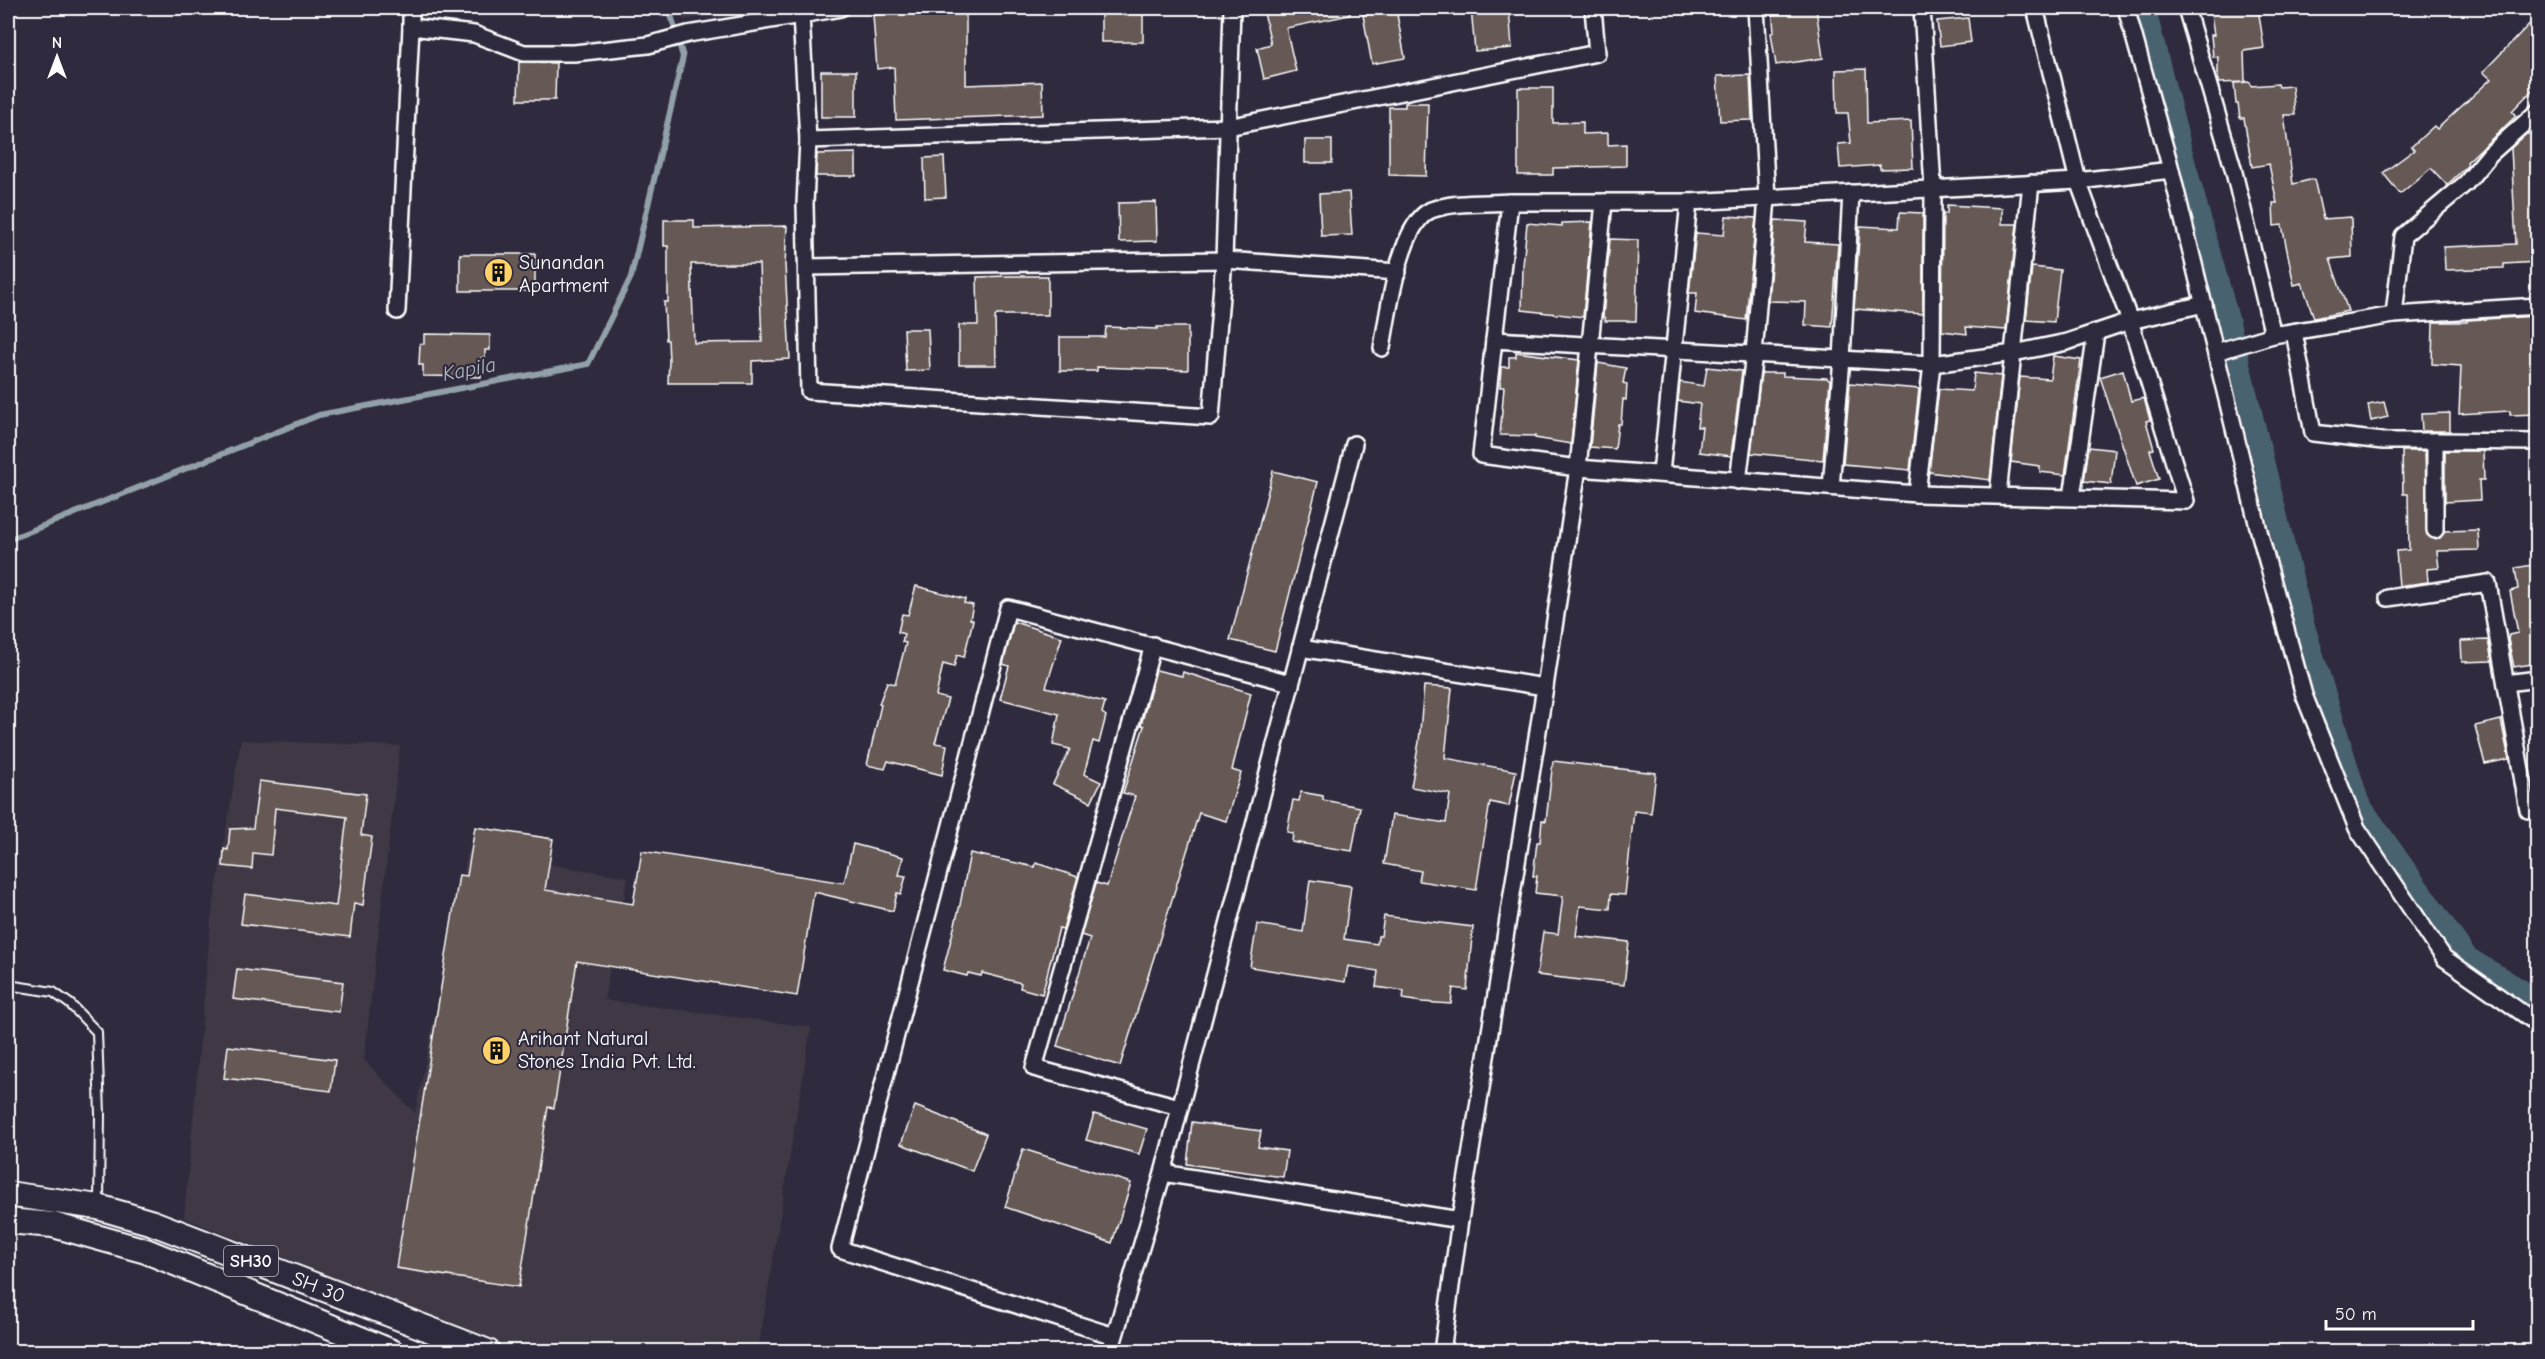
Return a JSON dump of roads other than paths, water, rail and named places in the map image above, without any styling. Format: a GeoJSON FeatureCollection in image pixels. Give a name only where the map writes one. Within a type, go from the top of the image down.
{"type":"FeatureCollection","features":[{"type":"Feature","properties":{"kind":"main road","name":"SH 30"},"geometry":{"type":"LineString","coordinates":[[8,1194],[99,1207],[153,1223],[488,1352]]}},
{"type":"Feature","properties":{"kind":"main road","name":"SH 30"},"geometry":{"type":"LineString","coordinates":[[8,1221],[53,1225],[146,1251],[389,1351]]}},
{"type":"Feature","properties":{"kind":"street"},"geometry":{"type":"LineString","coordinates":[[397,311],[411,8]]}},
{"type":"Feature","properties":{"kind":"street"},"geometry":{"type":"LineString","coordinates":[[411,27],[474,34],[524,53],[573,53],[648,45],[688,34],[841,8]]}},
{"type":"Feature","properties":{"kind":"street"},"geometry":{"type":"LineString","coordinates":[[801,15],[808,140],[806,204],[809,391],[1211,417],[1224,260],[1232,8]]}},
{"type":"Feature","properties":{"kind":"street"},"geometry":{"type":"LineString","coordinates":[[808,140],[1228,127],[1597,53],[1593,8]]}},
{"type":"Feature","properties":{"kind":"street"},"geometry":{"type":"LineString","coordinates":[[1738,480],[1754,354],[1767,198],[1756,8]]}},
{"type":"Feature","properties":{"kind":"street"},"geometry":{"type":"LineString","coordinates":[[1917,494],[1932,364],[1933,189],[1922,8]]}},
{"type":"Feature","properties":{"kind":"street"},"geometry":{"type":"LineString","coordinates":[[1510,202],[1481,455],[1578,468],[1917,494],[2186,501],[2130,321],[2078,181],[2035,8]]}},
{"type":"Feature","properties":{"kind":"street"},"geometry":{"type":"LineString","coordinates":[[2126,8],[2170,170],[2260,535],[2304,695],[2357,828],[2444,958],[2538,1024]]}},
{"type":"Feature","properties":{"kind":"street"},"geometry":{"type":"LineString","coordinates":[[2186,8],[2233,168],[2273,335]]}},
{"type":"Feature","properties":{"kind":"street"},"geometry":{"type":"LineString","coordinates":[[2394,315],[2403,236],[2466,183],[2490,154],[2538,111]]}},
{"type":"Feature","properties":{"kind":"street"},"geometry":{"type":"LineString","coordinates":[[1382,348],[1401,255],[1412,230],[1429,211],[1450,206],[1510,202],[1689,202],[2078,181],[2170,170]]}},
{"type":"Feature","properties":{"kind":"street"},"geometry":{"type":"LineString","coordinates":[[1998,495],[2031,183]]}},
{"type":"Feature","properties":{"kind":"street"},"geometry":{"type":"LineString","coordinates":[[1831,487],[1842,359],[1851,193]]}},
{"type":"Feature","properties":{"kind":"street"},"geometry":{"type":"LineString","coordinates":[[1442,1352],[1460,1220],[1578,468],[1604,201]]}},
{"type":"Feature","properties":{"kind":"street"},"geometry":{"type":"LineString","coordinates":[[1661,473],[1689,202]]}},
{"type":"Feature","properties":{"kind":"street"},"geometry":{"type":"LineString","coordinates":[[807,267],[1224,260],[1398,272]]}},
{"type":"Feature","properties":{"kind":"street"},"geometry":{"type":"LineString","coordinates":[[1494,340],[1932,364],[2014,353],[2067,342],[2130,321],[2204,304]]}},
{"type":"Feature","properties":{"kind":"street"},"geometry":{"type":"LineString","coordinates":[[2216,352],[2273,335],[2394,315],[2538,306]]}},
{"type":"Feature","properties":{"kind":"street"},"geometry":{"type":"LineString","coordinates":[[2294,332],[2313,433],[2383,441],[2538,442]]}},
{"type":"Feature","properties":{"kind":"street"},"geometry":{"type":"LineString","coordinates":[[2072,497],[2096,333]]}},
{"type":"Feature","properties":{"kind":"street"},"geometry":{"type":"LineString","coordinates":[[2435,441],[2435,530]]}},
{"type":"Feature","properties":{"kind":"street"},"geometry":{"type":"LineString","coordinates":[[1290,683],[1008,608],[840,1249],[1112,1344],[1162,1173],[1354,444]]}},
{"type":"Feature","properties":{"kind":"street"},"geometry":{"type":"LineString","coordinates":[[2388,597],[2488,583],[2528,810]]}},
{"type":"Feature","properties":{"kind":"street"},"geometry":{"type":"LineString","coordinates":[[1153,645],[1034,1068],[1179,1107]]}},
{"type":"Feature","properties":{"kind":"street"},"geometry":{"type":"LineString","coordinates":[[1300,648],[1545,687]]}},
{"type":"Feature","properties":{"kind":"street"},"geometry":{"type":"LineString","coordinates":[[2506,683],[2538,679]]}},
{"type":"Feature","properties":{"kind":"street"},"geometry":{"type":"LineString","coordinates":[[1162,1173],[1460,1220]]}},
{"type":"Feature","properties":{"kind":"lane"},"geometry":{"type":"LineString","coordinates":[[8,985],[53,992],[70,1004],[97,1032],[100,1114],[99,1207]]}},
{"type":"Feature","properties":{"kind":"waterway","name":"Kapila"},"geometry":{"type":"LineString","coordinates":[[8,540],[319,415],[588,364],[631,277],[683,57],[669,8]]}},
{"type":"Feature","properties":{"kind":"waterway"},"geometry":{"type":"LineString","coordinates":[[2145,8],[2228,317],[2304,625],[2359,803],[2467,957],[2538,1000]]}},
{"type":"Feature","properties":{"kind":"place","name":"Sunandan Apartment"},"geometry":{"type":"Point","coordinates":[498,273]}},
{"type":"Feature","properties":{"kind":"place","name":"Arihant Natural Stones India Pvt. Ltd."},"geometry":{"type":"Point","coordinates":[497,1050]}}]}
